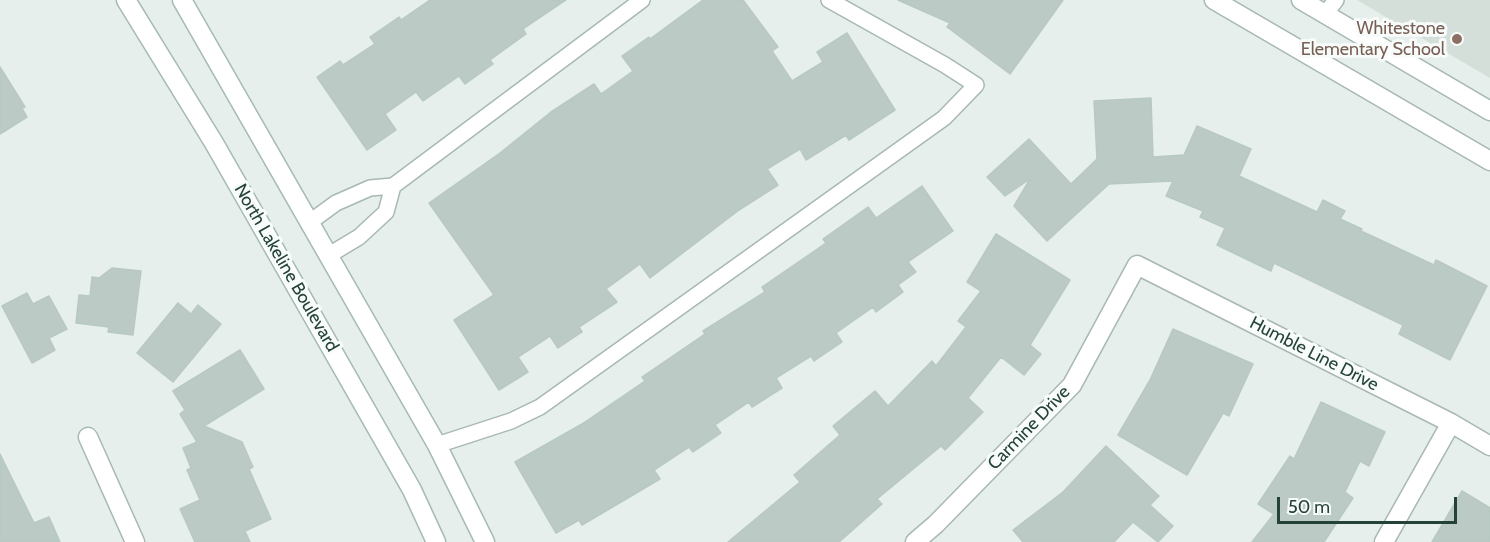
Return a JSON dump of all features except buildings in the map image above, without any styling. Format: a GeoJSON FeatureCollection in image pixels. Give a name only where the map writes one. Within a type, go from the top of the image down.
{"type":"FeatureCollection","features":[{"type":"Feature","properties":{"kind":"street","name":"North Lakeline Boulevard"},"geometry":{"type":"LineString","coordinates":[[126,0],[214,143],[412,490],[436,542]]}},
{"type":"Feature","properties":{"kind":"street"},"geometry":{"type":"LineString","coordinates":[[182,0],[437,445],[485,542]]}},
{"type":"Feature","properties":{"kind":"street"},"geometry":{"type":"LineString","coordinates":[[1214,0],[1490,161]]}},
{"type":"Feature","properties":{"kind":"street"},"geometry":{"type":"LineString","coordinates":[[1301,0],[1331,7],[1490,111]]}},
{"type":"Feature","properties":{"kind":"street","name":"Humble Line Drive"},"geometry":{"type":"LineString","coordinates":[[1137,265],[1451,423],[1490,446]]}},
{"type":"Feature","properties":{"kind":"street","name":"Carmine Drive"},"geometry":{"type":"LineString","coordinates":[[915,542],[936,524],[1072,385],[1137,265]]}},
{"type":"Feature","properties":{"kind":"street"},"geometry":{"type":"LineString","coordinates":[[1384,542],[1451,423]]}},
{"type":"Feature","properties":{"kind":"street"},"geometry":{"type":"LineString","coordinates":[[88,437],[135,542]]}},
{"type":"Feature","properties":{"kind":"lane"},"geometry":{"type":"LineString","coordinates":[[310,222],[336,203],[370,188],[393,186],[642,0]]}},
{"type":"Feature","properties":{"kind":"lane"},"geometry":{"type":"LineString","coordinates":[[437,445],[511,420],[540,407],[944,118],[976,85],[829,0]]}},
{"type":"Feature","properties":{"kind":"lane"},"geometry":{"type":"LineString","coordinates":[[329,255],[359,237],[386,212],[393,186]]}},
{"type":"Feature","properties":{"kind":"shaded area","name":"Whitestone Elementary School"},"geometry":{"type":"Polygon","coordinates":[[[1357,0],[1490,0],[1490,78],[1357,0]]]}},
{"type":"Feature","properties":{"kind":"place","name":"Whitestone Elementary School"},"geometry":{"type":"Point","coordinates":[1457,39]}}]}
